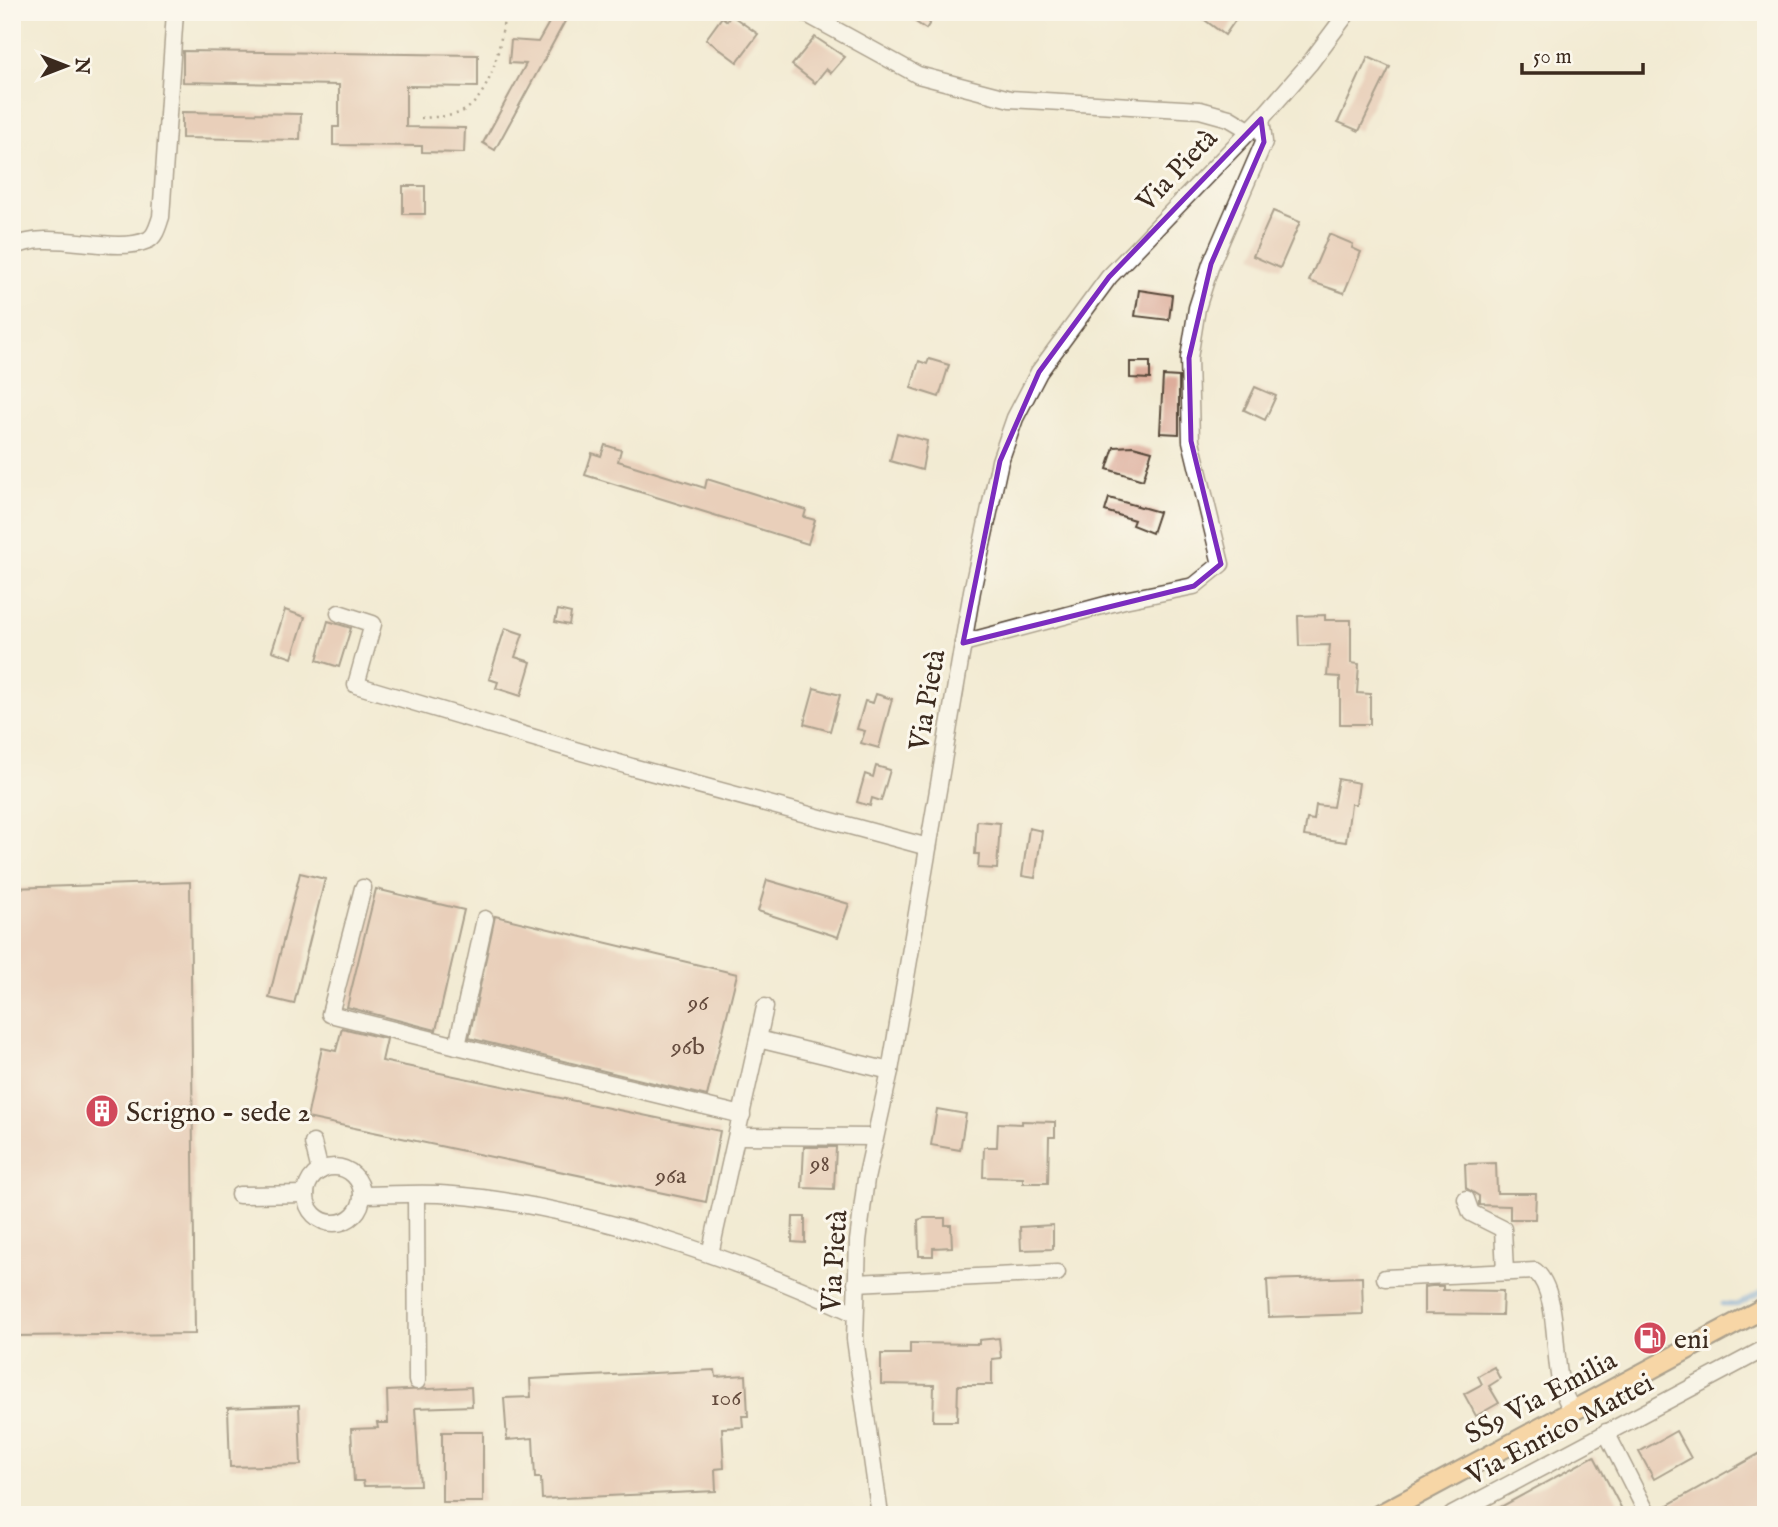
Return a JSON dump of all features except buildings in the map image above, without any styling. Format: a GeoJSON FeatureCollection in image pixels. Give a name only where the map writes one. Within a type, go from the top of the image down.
{"type":"FeatureCollection","features":[{"type":"Feature","properties":{"kind":"main road","name":"SS9 Via Emilia"},"geometry":{"type":"LineString","coordinates":[[1379,1515],[1766,1307]]}},
{"type":"Feature","properties":{"kind":"street"},"geometry":{"type":"LineString","coordinates":[[12,248],[39,240],[119,243],[148,240],[156,232],[161,217],[175,12]]}},
{"type":"Feature","properties":{"kind":"street"},"geometry":{"type":"LineString","coordinates":[[803,12],[859,45],[931,79],[1010,99],[1200,110],[1255,124],[1264,142],[1211,264],[1197,308],[1189,358],[1192,441],[1221,564],[1194,586],[1124,600],[963,643]]}},
{"type":"Feature","properties":{"kind":"street","name":"Via Pietà"},"geometry":{"type":"LineString","coordinates":[[880,1515],[859,1376],[854,1312],[866,1179],[890,1071],[963,643],[1000,461],[1015,418],[1039,372],[1109,277],[1255,124],[1310,63],[1348,12]]}},
{"type":"Feature","properties":{"kind":"street"},"geometry":{"type":"LineString","coordinates":[[339,613],[373,624],[356,685],[645,771],[928,847]]}},
{"type":"Feature","properties":{"kind":"street"},"geometry":{"type":"LineString","coordinates":[[363,888],[330,1014],[743,1115]]}},
{"type":"Feature","properties":{"kind":"street"},"geometry":{"type":"LineString","coordinates":[[457,1046],[485,919]]}},
{"type":"Feature","properties":{"kind":"street"},"geometry":{"type":"LineString","coordinates":[[710,1254],[765,1007]]}},
{"type":"Feature","properties":{"kind":"street"},"geometry":{"type":"LineString","coordinates":[[758,1039],[890,1071]]}},
{"type":"Feature","properties":{"kind":"street"},"geometry":{"type":"LineString","coordinates":[[738,1136],[875,1137]]}},
{"type":"Feature","properties":{"kind":"street"},"geometry":{"type":"LineString","coordinates":[[313,1143],[320,1171]]}},
{"type":"Feature","properties":{"kind":"street"},"geometry":{"type":"LineString","coordinates":[[336,1167],[352,1173],[362,1186],[362,1204],[351,1218],[334,1224],[317,1218],[307,1203],[308,1185],[320,1171],[336,1167]]}},
{"type":"Feature","properties":{"kind":"street"},"geometry":{"type":"LineString","coordinates":[[239,1195],[306,1194]]}},
{"type":"Feature","properties":{"kind":"street"},"geometry":{"type":"LineString","coordinates":[[363,1195],[450,1194],[497,1200],[598,1223],[710,1254],[854,1312]]}},
{"type":"Feature","properties":{"kind":"street"},"geometry":{"type":"LineString","coordinates":[[415,1195],[417,1381]]}},
{"type":"Feature","properties":{"kind":"street"},"geometry":{"type":"LineString","coordinates":[[1466,1199],[1471,1213],[1503,1229],[1505,1272]]}},
{"type":"Feature","properties":{"kind":"street"},"geometry":{"type":"LineString","coordinates":[[1385,1278],[1535,1271],[1543,1278],[1552,1315],[1561,1388],[1572,1410]]}},
{"type":"Feature","properties":{"kind":"street"},"geometry":{"type":"LineString","coordinates":[[856,1283],[1057,1273]]}},
{"type":"Feature","properties":{"kind":"street","name":"Via Enrico Mattei"},"geometry":{"type":"LineString","coordinates":[[1452,1515],[1766,1348]]}},
{"type":"Feature","properties":{"kind":"street"},"geometry":{"type":"LineString","coordinates":[[1606,1432],[1648,1515]]}},
{"type":"Feature","properties":{"kind":"path"},"geometry":{"type":"LineString","coordinates":[[421,118],[457,114],[470,107],[483,90],[505,12]]}},
{"type":"Feature","properties":{"kind":"highlighted area"},"geometry":{"type":"Polygon","coordinates":[[[1261,119],[1264,142],[1211,264],[1189,358],[1191,441],[1221,564],[1194,586],[963,643],[1000,461],[1039,372],[1109,277],[1261,119]]]}},
{"type":"Feature","properties":{"kind":"waterway"},"geometry":{"type":"LineString","coordinates":[[1723,1304],[1738,1305],[1766,1289]]}},
{"type":"Feature","properties":{"kind":"place","name":"Scrigno - sede 2"},"geometry":{"type":"Point","coordinates":[102,1111]}},
{"type":"Feature","properties":{"kind":"place","name":"eni"},"geometry":{"type":"Point","coordinates":[1650,1338]}}]}
